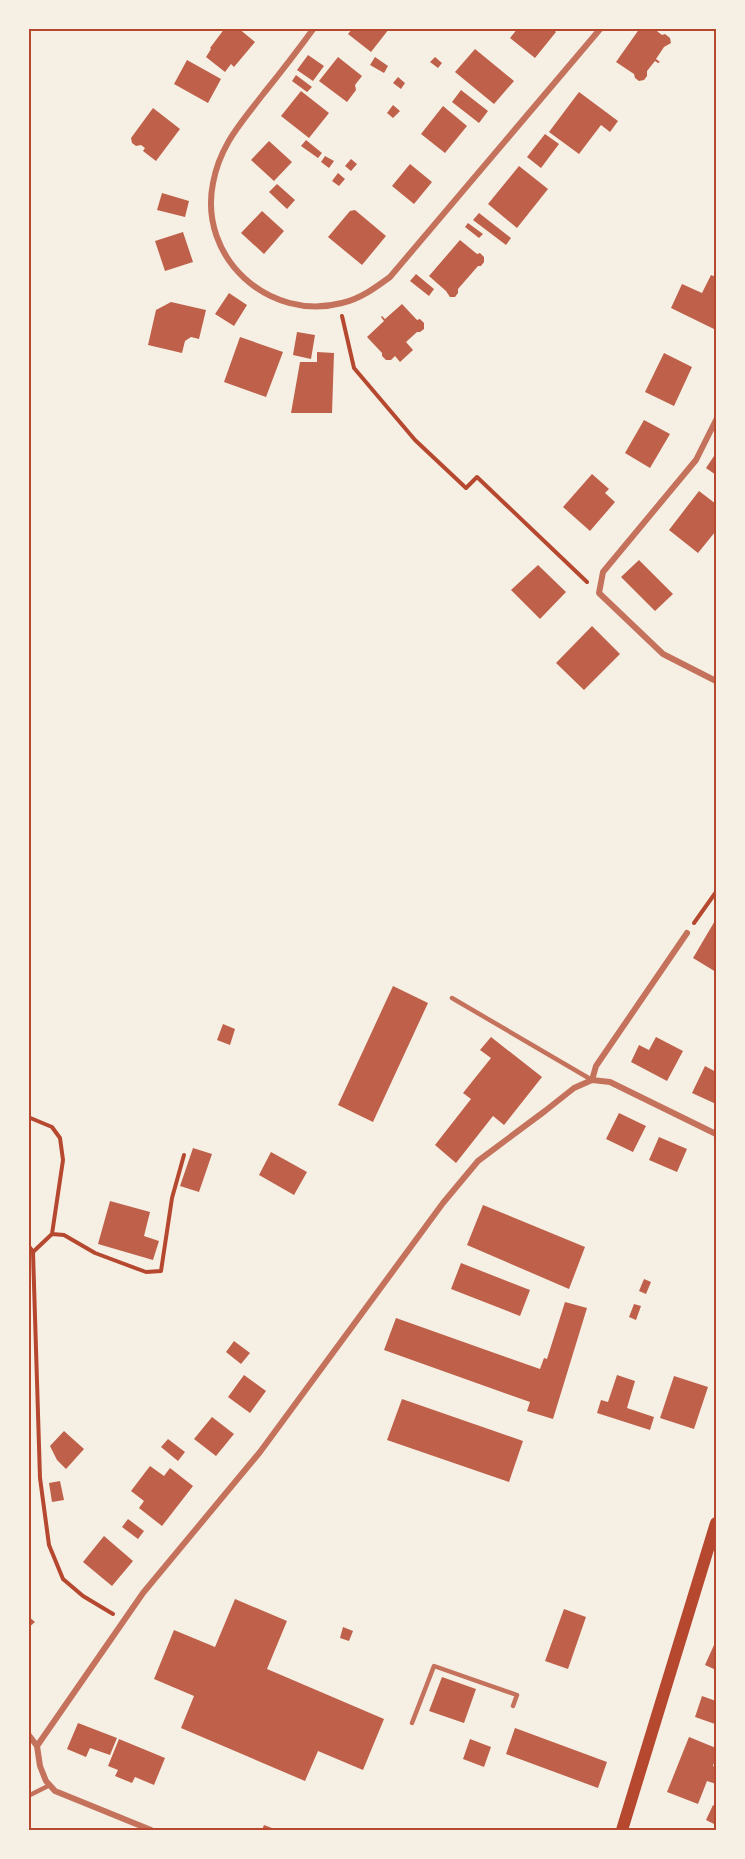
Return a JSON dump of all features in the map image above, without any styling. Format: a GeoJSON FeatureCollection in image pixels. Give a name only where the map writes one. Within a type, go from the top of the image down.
{"type":"FeatureCollection","features":[{"type":"Feature","properties":{"kind":"main road"},"geometry":{"type":"LineString","coordinates":[[622,1830],[717,1523]]}},
{"type":"Feature","properties":{"kind":"street"},"geometry":{"type":"LineString","coordinates":[[314,28],[227,141],[216,167],[211,198],[216,236],[227,260],[238,273],[253,286],[274,298],[312,306],[342,303],[368,292],[390,277],[601,28]]}},
{"type":"Feature","properties":{"kind":"street"},"geometry":{"type":"LineString","coordinates":[[717,420],[696,460],[603,572],[599,593],[663,654],[717,681]]}},
{"type":"Feature","properties":{"kind":"street"},"geometry":{"type":"LineString","coordinates":[[592,1080],[596,1066],[687,933]]}},
{"type":"Feature","properties":{"kind":"street"},"geometry":{"type":"LineString","coordinates":[[37,1746],[143,1593],[260,1452],[442,1203],[478,1161],[574,1088],[592,1080],[610,1082],[717,1134]]}},
{"type":"Feature","properties":{"kind":"street"},"geometry":{"type":"LineString","coordinates":[[28,1734],[37,1746],[40,1766],[46,1781],[55,1791],[151,1830]]}},
{"type":"Feature","properties":{"kind":"lane"},"geometry":{"type":"LineString","coordinates":[[452,998],[592,1080]]}},
{"type":"Feature","properties":{"kind":"lane"},"geometry":{"type":"LineString","coordinates":[[412,1723],[434,1666],[517,1695],[513,1706]]}},
{"type":"Feature","properties":{"kind":"lane"},"geometry":{"type":"LineString","coordinates":[[28,1796],[50,1785]]}},
{"type":"Feature","properties":{"kind":"path"},"geometry":{"type":"LineString","coordinates":[[342,303],[343,323],[354,368],[402,426],[466,488],[477,477],[599,593]]}},
{"type":"Feature","properties":{"kind":"path"},"geometry":{"type":"LineString","coordinates":[[687,933],[717,892]]}},
{"type":"Feature","properties":{"kind":"path"},"geometry":{"type":"LineString","coordinates":[[28,1118],[52,1127],[60,1138],[63,1160],[52,1234],[33,1252]]}},
{"type":"Feature","properties":{"kind":"path"},"geometry":{"type":"LineString","coordinates":[[52,1234],[64,1235],[95,1253],[146,1272],[161,1271],[172,1198],[184,1155]]}},
{"type":"Feature","properties":{"kind":"path"},"geometry":{"type":"LineString","coordinates":[[28,1245],[33,1252],[40,1478],[49,1545],[63,1579],[83,1596],[124,1620]]}},
{"type":"Feature","properties":{"kind":"building"},"geometry":{"type":"Polygon","coordinates":[[[225,28],[238,28],[255,42],[234,67],[231,64],[225,72],[206,57],[225,28]]]}},
{"type":"Feature","properties":{"kind":"building"},"geometry":{"type":"Polygon","coordinates":[[[353,28],[389,29],[371,52],[348,34],[353,28]]]}},
{"type":"Feature","properties":{"kind":"building"},"geometry":{"type":"Polygon","coordinates":[[[518,28],[552,28],[556,32],[535,58],[510,38],[518,28]]]}},
{"type":"Feature","properties":{"kind":"building"},"geometry":{"type":"Polygon","coordinates":[[[640,28],[653,28],[670,38],[671,43],[664,47],[656,59],[660,62],[655,61],[647,71],[644,80],[639,81],[634,74],[616,62],[640,28]]]}},
{"type":"Feature","properties":{"kind":"building"},"geometry":{"type":"Polygon","coordinates":[[[475,49],[514,81],[494,104],[455,72],[475,49]]]}},
{"type":"Feature","properties":{"kind":"building"},"geometry":{"type":"Polygon","coordinates":[[[308,55],[324,66],[313,81],[297,70],[308,55]]]}},
{"type":"Feature","properties":{"kind":"building"},"geometry":{"type":"Polygon","coordinates":[[[338,57],[362,76],[347,102],[319,81],[338,57]]]}},
{"type":"Feature","properties":{"kind":"building"},"geometry":{"type":"Polygon","coordinates":[[[375,57],[388,66],[384,73],[370,65],[375,57]]]}},
{"type":"Feature","properties":{"kind":"building"},"geometry":{"type":"Polygon","coordinates":[[[435,57],[442,63],[438,68],[430,62],[435,57]]]}},
{"type":"Feature","properties":{"kind":"building"},"geometry":{"type":"Polygon","coordinates":[[[187,60],[221,79],[208,103],[174,84],[187,60]]]}},
{"type":"Feature","properties":{"kind":"building"},"geometry":{"type":"Polygon","coordinates":[[[296,75],[312,87],[307,92],[292,81],[296,75]]]}},
{"type":"Feature","properties":{"kind":"building"},"geometry":{"type":"Polygon","coordinates":[[[398,77],[405,83],[401,89],[393,83],[398,77]]]}},
{"type":"Feature","properties":{"kind":"building"},"geometry":{"type":"Polygon","coordinates":[[[461,90],[488,111],[479,123],[452,102],[461,90]]]}},
{"type":"Feature","properties":{"kind":"building"},"geometry":{"type":"Polygon","coordinates":[[[301,91],[329,113],[309,138],[281,116],[301,91]]]}},
{"type":"Feature","properties":{"kind":"building"},"geometry":{"type":"Polygon","coordinates":[[[579,92],[618,121],[610,132],[601,125],[579,154],[549,132],[579,92]]]}},
{"type":"Feature","properties":{"kind":"building"},"geometry":{"type":"Polygon","coordinates":[[[393,105],[400,111],[393,118],[387,113],[393,105]]]}},
{"type":"Feature","properties":{"kind":"building"},"geometry":{"type":"Polygon","coordinates":[[[443,106],[467,126],[445,153],[421,134],[443,106]]]}},
{"type":"Feature","properties":{"kind":"building"},"geometry":{"type":"Polygon","coordinates":[[[153,108],[180,129],[156,161],[143,151],[145,148],[141,145],[136,146],[132,143],[131,138],[153,108]]]}},
{"type":"Feature","properties":{"kind":"building"},"geometry":{"type":"Polygon","coordinates":[[[545,134],[559,144],[541,168],[527,157],[545,134]]]}},
{"type":"Feature","properties":{"kind":"building"},"geometry":{"type":"Polygon","coordinates":[[[306,140],[322,153],[318,158],[301,146],[306,140]]]}},
{"type":"Feature","properties":{"kind":"building"},"geometry":{"type":"Polygon","coordinates":[[[269,141],[292,162],[274,181],[251,160],[269,141]]]}},
{"type":"Feature","properties":{"kind":"building"},"geometry":{"type":"Polygon","coordinates":[[[325,156],[334,161],[329,168],[321,162],[325,156]]]}},
{"type":"Feature","properties":{"kind":"building"},"geometry":{"type":"Polygon","coordinates":[[[351,159],[357,164],[351,171],[345,166],[351,159]]]}},
{"type":"Feature","properties":{"kind":"building"},"geometry":{"type":"Polygon","coordinates":[[[410,164],[432,182],[414,204],[392,186],[410,164]]]}},
{"type":"Feature","properties":{"kind":"building"},"geometry":{"type":"Polygon","coordinates":[[[519,166],[548,189],[517,228],[488,204],[519,166]]]}},
{"type":"Feature","properties":{"kind":"building"},"geometry":{"type":"Polygon","coordinates":[[[338,173],[345,179],[339,186],[332,181],[338,173]]]}},
{"type":"Feature","properties":{"kind":"building"},"geometry":{"type":"Polygon","coordinates":[[[277,184],[295,200],[287,209],[269,192],[277,184]]]}},
{"type":"Feature","properties":{"kind":"building"},"geometry":{"type":"Polygon","coordinates":[[[162,193],[189,201],[185,217],[157,210],[162,193]]]}},
{"type":"Feature","properties":{"kind":"building"},"geometry":{"type":"Polygon","coordinates":[[[355,210],[386,236],[362,265],[328,237],[350,211],[355,210]]]}},
{"type":"Feature","properties":{"kind":"building"},"geometry":{"type":"Polygon","coordinates":[[[262,211],[284,231],[264,254],[241,233],[262,211]]]}},
{"type":"Feature","properties":{"kind":"building"},"geometry":{"type":"Polygon","coordinates":[[[479,213],[511,238],[506,245],[473,220],[479,213]]]}},
{"type":"Feature","properties":{"kind":"building"},"geometry":{"type":"Polygon","coordinates":[[[468,223],[483,234],[479,238],[465,227],[468,223]]]}},
{"type":"Feature","properties":{"kind":"building"},"geometry":{"type":"Polygon","coordinates":[[[183,232],[193,262],[165,271],[155,241],[183,232]]]}},
{"type":"Feature","properties":{"kind":"building"},"geometry":{"type":"Polygon","coordinates":[[[460,240],[477,254],[480,253],[484,257],[484,262],[458,289],[455,297],[450,297],[429,276],[460,240]]]}},
{"type":"Feature","properties":{"kind":"building"},"geometry":{"type":"Polygon","coordinates":[[[416,274],[434,289],[429,296],[410,281],[416,274]]]}},
{"type":"Feature","properties":{"kind":"building"},"geometry":{"type":"Polygon","coordinates":[[[711,275],[716,277],[716,330],[671,308],[682,284],[702,293],[711,275]]]}},
{"type":"Feature","properties":{"kind":"building"},"geometry":{"type":"Polygon","coordinates":[[[229,293],[247,305],[234,326],[215,314],[229,293]]]}},
{"type":"Feature","properties":{"kind":"building"},"geometry":{"type":"Polygon","coordinates":[[[171,302],[206,310],[199,339],[191,337],[185,341],[182,353],[148,345],[156,310],[171,302]]]}},
{"type":"Feature","properties":{"kind":"building"},"geometry":{"type":"Polygon","coordinates":[[[402,304],[417,320],[420,319],[424,323],[424,329],[406,342],[413,350],[400,362],[395,356],[391,360],[386,360],[367,337],[384,321],[382,316],[385,319],[402,304]]]}},
{"type":"Feature","properties":{"kind":"building"},"geometry":{"type":"Polygon","coordinates":[[[297,332],[315,335],[311,359],[293,355],[297,332]]]}},
{"type":"Feature","properties":{"kind":"building"},"geometry":{"type":"Polygon","coordinates":[[[240,337],[283,352],[266,397],[224,382],[240,337]]]}},
{"type":"Feature","properties":{"kind":"building"},"geometry":{"type":"Polygon","coordinates":[[[317,352],[334,353],[332,413],[291,413],[300,362],[317,362],[317,352]]]}},
{"type":"Feature","properties":{"kind":"building"},"geometry":{"type":"Polygon","coordinates":[[[664,353],[692,367],[674,406],[645,392],[664,353]]]}},
{"type":"Feature","properties":{"kind":"building"},"geometry":{"type":"Polygon","coordinates":[[[644,420],[670,434],[650,468],[625,453],[644,420]]]}},
{"type":"Feature","properties":{"kind":"building"},"geometry":{"type":"Polygon","coordinates":[[[716,453],[716,475],[706,468],[716,453]]]}},
{"type":"Feature","properties":{"kind":"building"},"geometry":{"type":"Polygon","coordinates":[[[592,474],[609,489],[605,493],[615,502],[590,531],[563,507],[592,474]]]}},
{"type":"Feature","properties":{"kind":"building"},"geometry":{"type":"Polygon","coordinates":[[[699,491],[716,504],[716,533],[698,553],[669,530],[699,491]]]}},
{"type":"Feature","properties":{"kind":"building"},"geometry":{"type":"Polygon","coordinates":[[[639,560],[673,594],[655,611],[621,577],[639,560]]]}},
{"type":"Feature","properties":{"kind":"building"},"geometry":{"type":"Polygon","coordinates":[[[538,565],[566,592],[540,619],[511,590],[538,565]]]}},
{"type":"Feature","properties":{"kind":"building"},"geometry":{"type":"Polygon","coordinates":[[[592,626],[620,654],[584,690],[556,663],[592,626]]]}},
{"type":"Feature","properties":{"kind":"building"},"geometry":{"type":"Polygon","coordinates":[[[716,919],[716,972],[693,958],[716,919]]]}},
{"type":"Feature","properties":{"kind":"building"},"geometry":{"type":"Polygon","coordinates":[[[393,986],[428,1003],[373,1122],[338,1105],[393,986]]]}},
{"type":"Feature","properties":{"kind":"building"},"geometry":{"type":"Polygon","coordinates":[[[223,1024],[235,1029],[230,1045],[217,1040],[223,1024]]]}},
{"type":"Feature","properties":{"kind":"building"},"geometry":{"type":"Polygon","coordinates":[[[491,1037],[542,1077],[504,1125],[493,1116],[456,1163],[435,1145],[471,1099],[463,1093],[491,1058],[480,1050],[491,1037]]]}},
{"type":"Feature","properties":{"kind":"building"},"geometry":{"type":"Polygon","coordinates":[[[656,1037],[683,1051],[667,1081],[631,1062],[639,1045],[649,1050],[656,1037]]]}},
{"type":"Feature","properties":{"kind":"building"},"geometry":{"type":"Polygon","coordinates":[[[705,1066],[716,1072],[716,1104],[692,1093],[705,1066]]]}},
{"type":"Feature","properties":{"kind":"building"},"geometry":{"type":"Polygon","coordinates":[[[619,1113],[646,1126],[633,1152],[606,1139],[619,1113]]]}},
{"type":"Feature","properties":{"kind":"building"},"geometry":{"type":"Polygon","coordinates":[[[659,1137],[687,1149],[677,1172],[649,1160],[659,1137]]]}},
{"type":"Feature","properties":{"kind":"building"},"geometry":{"type":"Polygon","coordinates":[[[193,1148],[212,1154],[199,1192],[180,1186],[193,1148]]]}},
{"type":"Feature","properties":{"kind":"building"},"geometry":{"type":"Polygon","coordinates":[[[271,1152],[307,1172],[294,1195],[259,1175],[271,1152]]]}},
{"type":"Feature","properties":{"kind":"building"},"geometry":{"type":"Polygon","coordinates":[[[110,1201],[150,1212],[144,1236],[159,1241],[153,1260],[98,1244],[110,1201]]]}},
{"type":"Feature","properties":{"kind":"building"},"geometry":{"type":"Polygon","coordinates":[[[483,1205],[585,1247],[569,1289],[467,1245],[483,1205]]]}},
{"type":"Feature","properties":{"kind":"building"},"geometry":{"type":"Polygon","coordinates":[[[461,1263],[530,1290],[520,1316],[451,1289],[461,1263]]]}},
{"type":"Feature","properties":{"kind":"building"},"geometry":{"type":"Polygon","coordinates":[[[644,1279],[651,1282],[646,1294],[639,1291],[644,1279]]]}},
{"type":"Feature","properties":{"kind":"building"},"geometry":{"type":"Polygon","coordinates":[[[565,1302],[587,1308],[553,1419],[527,1411],[530,1402],[384,1350],[396,1318],[540,1369],[544,1358],[547,1359],[565,1302]]]}},
{"type":"Feature","properties":{"kind":"building"},"geometry":{"type":"Polygon","coordinates":[[[634,1304],[641,1306],[636,1320],[629,1317],[634,1304]]]}},
{"type":"Feature","properties":{"kind":"building"},"geometry":{"type":"Polygon","coordinates":[[[234,1341],[250,1353],[241,1364],[226,1352],[234,1341]]]}},
{"type":"Feature","properties":{"kind":"building"},"geometry":{"type":"Polygon","coordinates":[[[244,1375],[266,1391],[250,1413],[228,1397],[244,1375]]]}},
{"type":"Feature","properties":{"kind":"building"},"geometry":{"type":"Polygon","coordinates":[[[617,1375],[635,1381],[627,1408],[654,1417],[650,1430],[597,1413],[601,1400],[608,1402],[617,1375]]]}},
{"type":"Feature","properties":{"kind":"building"},"geometry":{"type":"Polygon","coordinates":[[[674,1376],[708,1387],[694,1429],[660,1418],[674,1376]]]}},
{"type":"Feature","properties":{"kind":"building"},"geometry":{"type":"Polygon","coordinates":[[[402,1399],[523,1441],[509,1482],[387,1440],[402,1399]]]}},
{"type":"Feature","properties":{"kind":"building"},"geometry":{"type":"Polygon","coordinates":[[[212,1417],[234,1434],[216,1456],[194,1439],[212,1417]]]}},
{"type":"Feature","properties":{"kind":"building"},"geometry":{"type":"Polygon","coordinates":[[[64,1431],[84,1449],[66,1469],[57,1460],[50,1446],[64,1431]]]}},
{"type":"Feature","properties":{"kind":"building"},"geometry":{"type":"Polygon","coordinates":[[[168,1439],[185,1452],[178,1461],[161,1447],[168,1439]]]}},
{"type":"Feature","properties":{"kind":"building"},"geometry":{"type":"Polygon","coordinates":[[[150,1466],[164,1476],[170,1468],[193,1486],[162,1526],[139,1508],[144,1501],[131,1491],[150,1466]]]}},
{"type":"Feature","properties":{"kind":"building"},"geometry":{"type":"Polygon","coordinates":[[[60,1481],[64,1500],[52,1502],[49,1483],[60,1481]]]}},
{"type":"Feature","properties":{"kind":"building"},"geometry":{"type":"Polygon","coordinates":[[[128,1519],[144,1531],[138,1539],[122,1527],[128,1519]]]}},
{"type":"Feature","properties":{"kind":"building"},"geometry":{"type":"Polygon","coordinates":[[[104,1536],[133,1561],[112,1586],[83,1562],[104,1536]]]}},
{"type":"Feature","properties":{"kind":"building"},"geometry":{"type":"Polygon","coordinates":[[[235,1599],[287,1621],[267,1669],[384,1719],[363,1770],[318,1751],[305,1781],[181,1728],[194,1696],[154,1679],[174,1630],[215,1647],[235,1599]]]}},
{"type":"Feature","properties":{"kind":"building"},"geometry":{"type":"Polygon","coordinates":[[[564,1609],[586,1617],[568,1669],[545,1661],[564,1609]]]}},
{"type":"Feature","properties":{"kind":"building"},"geometry":{"type":"Polygon","coordinates":[[[28,1616],[35,1622],[28,1628],[28,1616]]]}},
{"type":"Feature","properties":{"kind":"building"},"geometry":{"type":"Polygon","coordinates":[[[343,1627],[353,1631],[349,1641],[340,1638],[343,1627]]]}},
{"type":"Feature","properties":{"kind":"building"},"geometry":{"type":"Polygon","coordinates":[[[714,1645],[716,1646],[716,1670],[705,1665],[714,1645]]]}},
{"type":"Feature","properties":{"kind":"building"},"geometry":{"type":"Polygon","coordinates":[[[442,1677],[476,1689],[464,1723],[429,1711],[442,1677]]]}},
{"type":"Feature","properties":{"kind":"building"},"geometry":{"type":"Polygon","coordinates":[[[702,1696],[716,1701],[715,1724],[695,1717],[702,1696]]]}},
{"type":"Feature","properties":{"kind":"building"},"geometry":{"type":"Polygon","coordinates":[[[78,1723],[117,1738],[110,1755],[90,1748],[86,1757],[67,1749],[78,1723]]]}},
{"type":"Feature","properties":{"kind":"building"},"geometry":{"type":"Polygon","coordinates":[[[515,1728],[607,1762],[598,1788],[506,1754],[515,1728]]]}},
{"type":"Feature","properties":{"kind":"building"},"geometry":{"type":"Polygon","coordinates":[[[689,1737],[716,1748],[713,1766],[716,1767],[716,1784],[707,1781],[698,1804],[667,1792],[689,1737]]]}},
{"type":"Feature","properties":{"kind":"building"},"geometry":{"type":"Polygon","coordinates":[[[119,1739],[165,1758],[154,1785],[135,1777],[132,1783],[115,1776],[118,1770],[108,1766],[119,1739]]]}},
{"type":"Feature","properties":{"kind":"building"},"geometry":{"type":"Polygon","coordinates":[[[470,1739],[491,1747],[484,1767],[463,1759],[470,1739]]]}},
{"type":"Feature","properties":{"kind":"building"},"geometry":{"type":"Polygon","coordinates":[[[713,1805],[716,1807],[716,1825],[706,1820],[713,1805]]]}},
{"type":"Feature","properties":{"kind":"building"},"geometry":{"type":"Polygon","coordinates":[[[264,1825],[277,1830],[262,1830],[264,1825]]]}}]}
